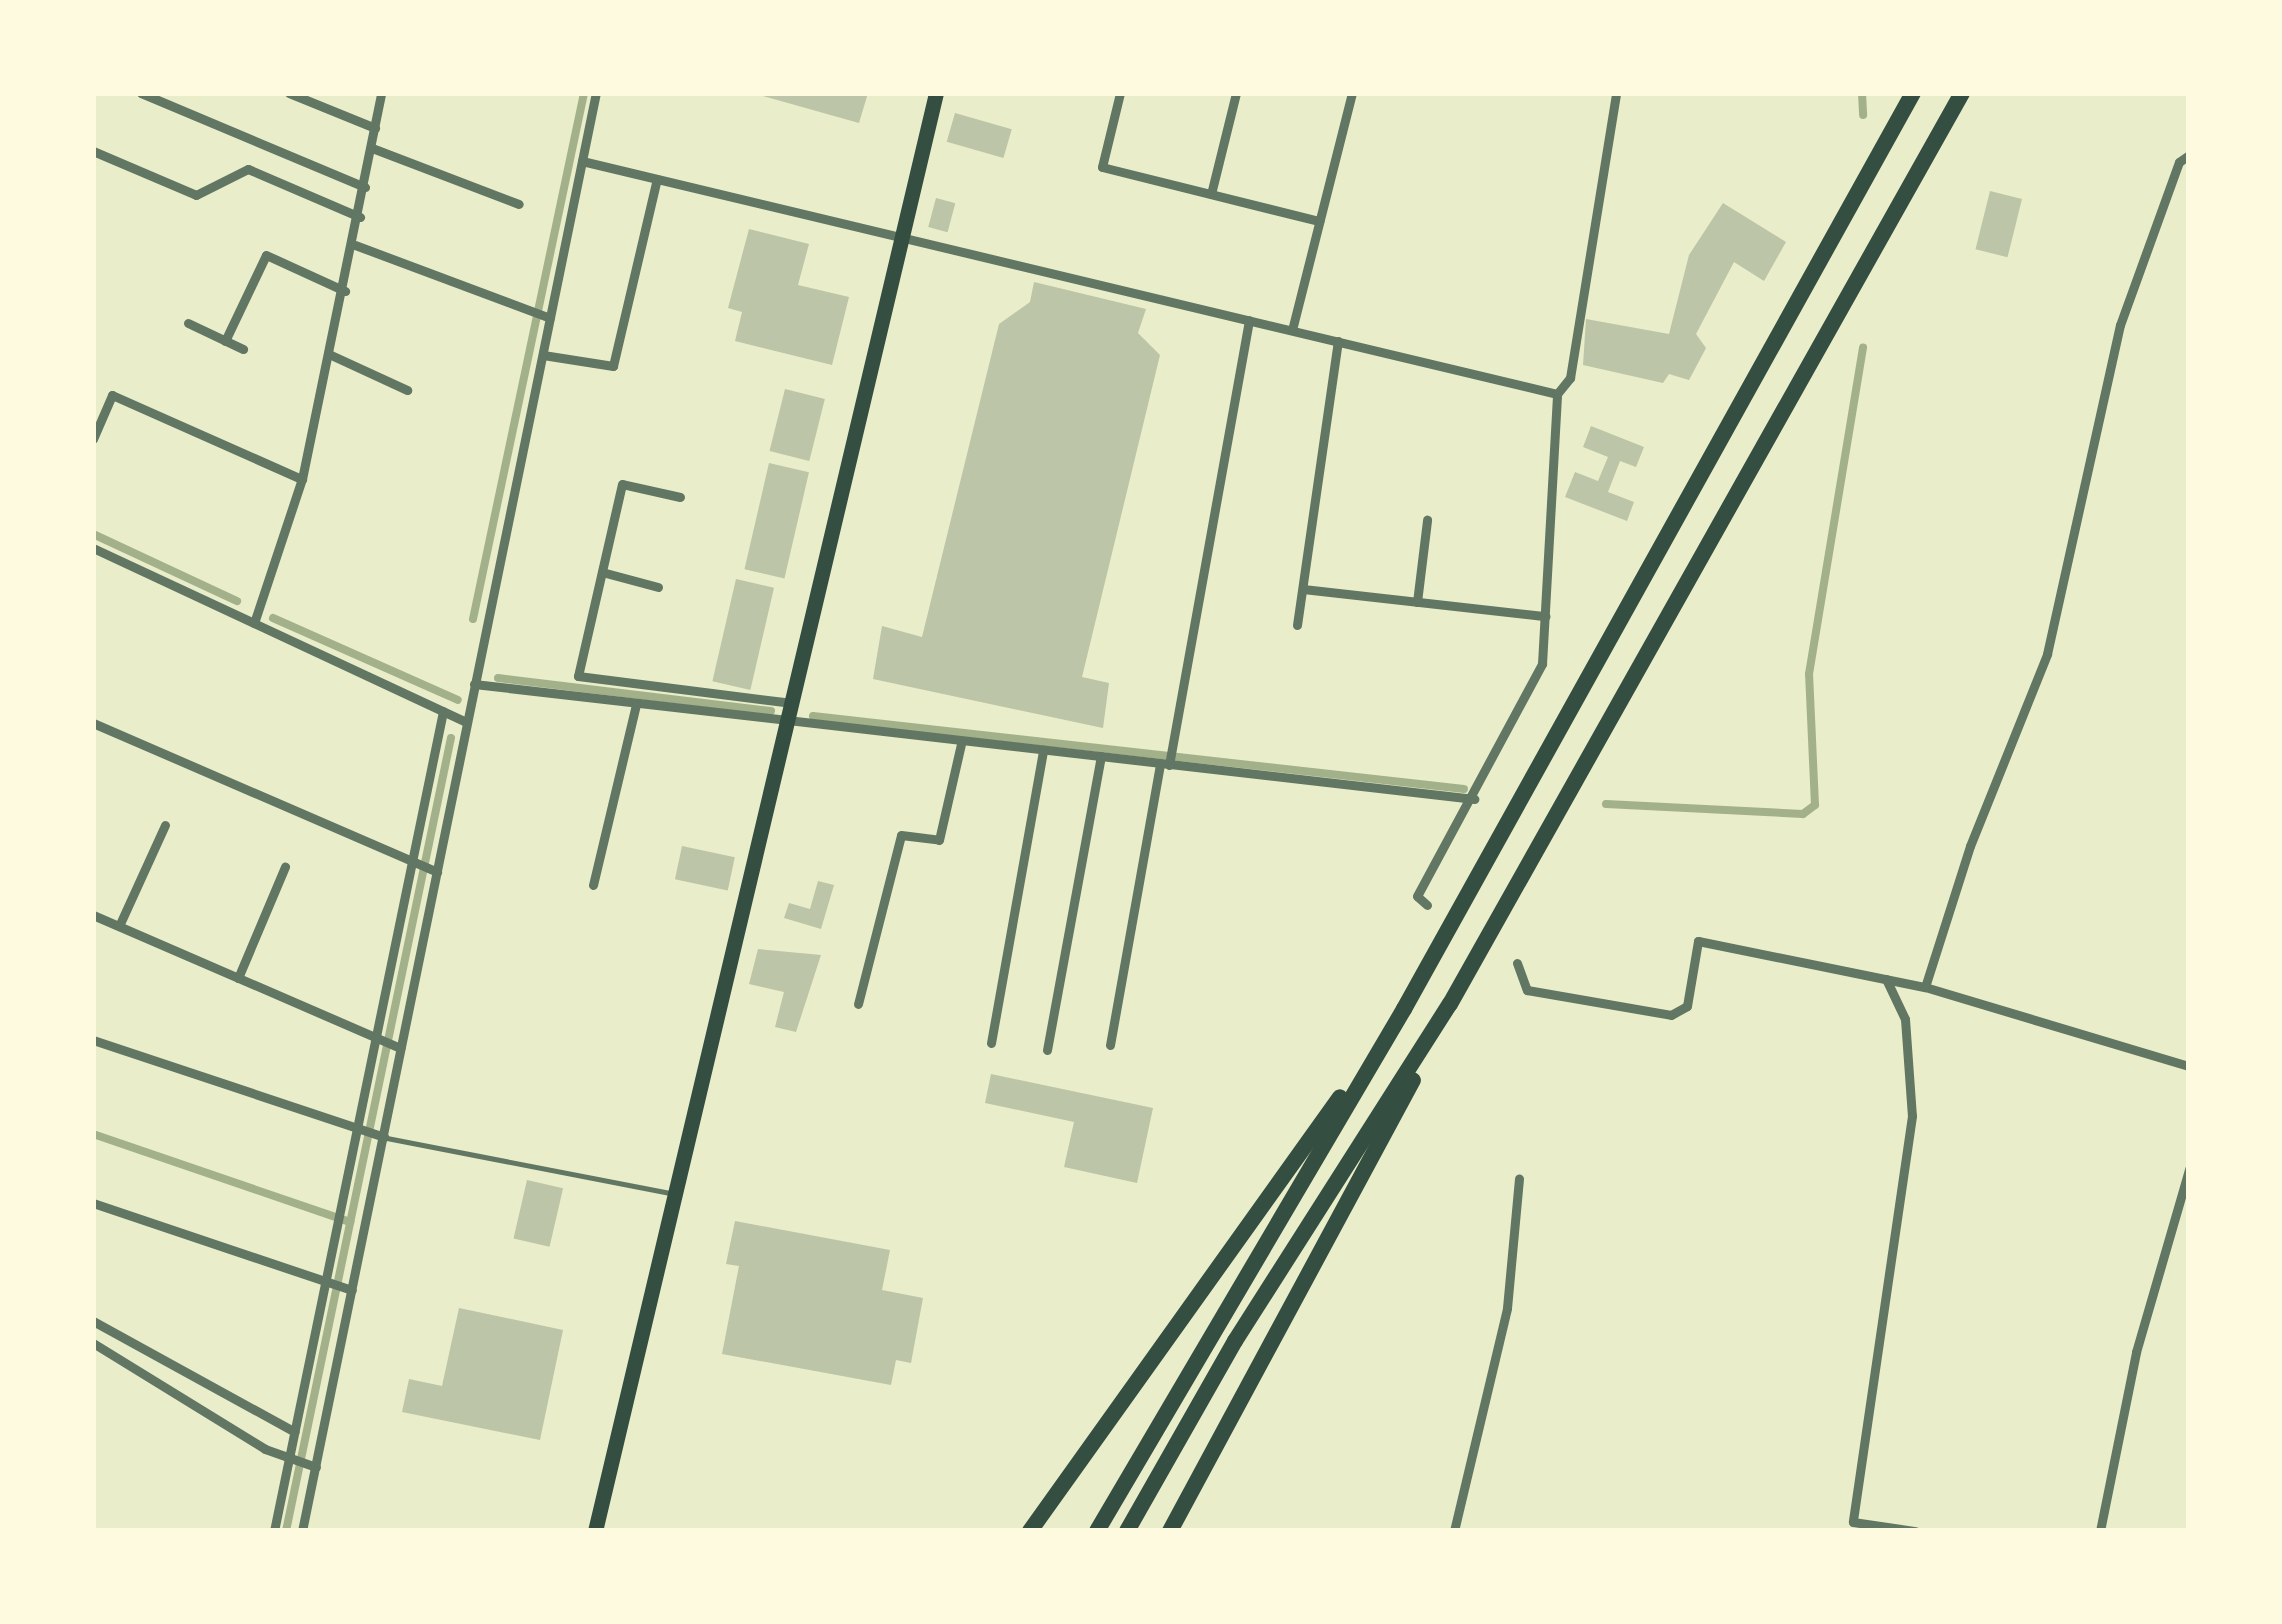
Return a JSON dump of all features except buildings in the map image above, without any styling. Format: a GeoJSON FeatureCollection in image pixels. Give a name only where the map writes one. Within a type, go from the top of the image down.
{"type":"FeatureCollection","features":[{"type":"Feature","properties":{"kind":"highway"},"geometry":{"type":"LineString","coordinates":[[1097,1531],[1404,1009],[1913,93]]}},
{"type":"Feature","properties":{"kind":"highway"},"geometry":{"type":"LineString","coordinates":[[1171,1531],[1348,1210],[1450,1004],[1962,93]]}},
{"type":"Feature","properties":{"kind":"highway"},"geometry":{"type":"LineString","coordinates":[[1127,1531],[1235,1341],[1450,1004]]}},
{"type":"Feature","properties":{"kind":"highway"},"geometry":{"type":"LineString","coordinates":[[1030,1531],[1404,1009]]}},
{"type":"Feature","properties":{"kind":"main road"},"geometry":{"type":"LineString","coordinates":[[595,1531],[936,93]]}},
{"type":"Feature","properties":{"kind":"street"},"geometry":{"type":"LineString","coordinates":[[141,93],[365,187]]}},
{"type":"Feature","properties":{"kind":"street"},"geometry":{"type":"LineString","coordinates":[[289,93],[375,128]]}},
{"type":"Feature","properties":{"kind":"street"},"geometry":{"type":"LineString","coordinates":[[254,623],[302,479],[355,245],[381,93]]}},
{"type":"Feature","properties":{"kind":"street"},"geometry":{"type":"LineString","coordinates":[[274,1531],[295,1432],[380,1136],[596,93]]}},
{"type":"Feature","properties":{"kind":"street"},"geometry":{"type":"LineString","coordinates":[[1120,93],[1102,167],[1319,221]]}},
{"type":"Feature","properties":{"kind":"street"},"geometry":{"type":"LineString","coordinates":[[1210,194],[1237,93]]}},
{"type":"Feature","properties":{"kind":"street"},"geometry":{"type":"LineString","coordinates":[[1292,330],[1352,93]]}},
{"type":"Feature","properties":{"kind":"street"},"geometry":{"type":"LineString","coordinates":[[1427,905],[1417,896],[1474,799],[1543,664],[1557,394],[1570,378],[1616,93]]}},
{"type":"Feature","properties":{"kind":"street"},"geometry":{"type":"LineString","coordinates":[[372,148],[519,205]]}},
{"type":"Feature","properties":{"kind":"street"},"geometry":{"type":"LineString","coordinates":[[93,151],[196,195],[248,169],[360,217]]}},
{"type":"Feature","properties":{"kind":"street"},"geometry":{"type":"LineString","coordinates":[[1925,987],[1970,846],[2047,654],[2120,325],[2179,162],[2189,155]]}},
{"type":"Feature","properties":{"kind":"street"},"geometry":{"type":"LineString","coordinates":[[582,161],[1557,394]]}},
{"type":"Feature","properties":{"kind":"street"},"geometry":{"type":"LineString","coordinates":[[543,356],[613,366],[657,179]]}},
{"type":"Feature","properties":{"kind":"street"},"geometry":{"type":"LineString","coordinates":[[355,245],[547,318]]}},
{"type":"Feature","properties":{"kind":"street"},"geometry":{"type":"LineString","coordinates":[[225,341],[266,255],[345,291]]}},
{"type":"Feature","properties":{"kind":"street"},"geometry":{"type":"LineString","coordinates":[[1110,1045],[1249,320]]}},
{"type":"Feature","properties":{"kind":"street"},"geometry":{"type":"LineString","coordinates":[[188,323],[243,349]]}},
{"type":"Feature","properties":{"kind":"street"},"geometry":{"type":"LineString","coordinates":[[1297,625],[1338,341]]}},
{"type":"Feature","properties":{"kind":"street"},"geometry":{"type":"LineString","coordinates":[[331,355],[407,391]]}},
{"type":"Feature","properties":{"kind":"street"},"geometry":{"type":"LineString","coordinates":[[93,439],[112,395],[302,479]]}},
{"type":"Feature","properties":{"kind":"street"},"geometry":{"type":"LineString","coordinates":[[680,497],[622,484],[578,676],[636,705],[961,744],[1168,759],[1474,799]]}},
{"type":"Feature","properties":{"kind":"street"},"geometry":{"type":"LineString","coordinates":[[1417,602],[1426,520]]}},
{"type":"Feature","properties":{"kind":"street"},"geometry":{"type":"LineString","coordinates":[[93,548],[466,722]]}},
{"type":"Feature","properties":{"kind":"street"},"geometry":{"type":"LineString","coordinates":[[602,572],[658,587]]}},
{"type":"Feature","properties":{"kind":"street"},"geometry":{"type":"LineString","coordinates":[[1303,589],[1545,616]]}},
{"type":"Feature","properties":{"kind":"street"},"geometry":{"type":"LineString","coordinates":[[474,684],[791,703]]}},
{"type":"Feature","properties":{"kind":"street"},"geometry":{"type":"LineString","coordinates":[[593,885],[636,705]]}},
{"type":"Feature","properties":{"kind":"street"},"geometry":{"type":"LineString","coordinates":[[302,1531],[339,1286],[338,1219],[443,711]]}},
{"type":"Feature","properties":{"kind":"street"},"geometry":{"type":"LineString","coordinates":[[93,723],[435,871]]}},
{"type":"Feature","properties":{"kind":"street"},"geometry":{"type":"LineString","coordinates":[[858,1004],[901,836],[939,840],[961,744]]}},
{"type":"Feature","properties":{"kind":"street"},"geometry":{"type":"LineString","coordinates":[[992,1042],[1043,750]]}},
{"type":"Feature","properties":{"kind":"street"},"geometry":{"type":"LineString","coordinates":[[1047,1050],[1101,756]]}},
{"type":"Feature","properties":{"kind":"street"},"geometry":{"type":"LineString","coordinates":[[119,926],[165,825]]}},
{"type":"Feature","properties":{"kind":"street"},"geometry":{"type":"LineString","coordinates":[[238,979],[285,867]]}},
{"type":"Feature","properties":{"kind":"street"},"geometry":{"type":"LineString","coordinates":[[93,915],[399,1047]]}},
{"type":"Feature","properties":{"kind":"street"},"geometry":{"type":"LineString","coordinates":[[1517,963],[1527,991],[1671,1015],[1687,1006],[1699,941],[1925,987],[2189,1066]]}},
{"type":"Feature","properties":{"kind":"street"},"geometry":{"type":"LineString","coordinates":[[1886,979],[1905,1019],[1912,1116],[1853,1522],[1916,1531]]}},
{"type":"Feature","properties":{"kind":"street"},"geometry":{"type":"LineString","coordinates":[[93,1040],[380,1136]]}},
{"type":"Feature","properties":{"kind":"street"},"geometry":{"type":"LineString","coordinates":[[2100,1531],[2136,1352],[2189,1169]]}},
{"type":"Feature","properties":{"kind":"street"},"geometry":{"type":"LineString","coordinates":[[1454,1531],[1507,1308],[1519,1179]]}},
{"type":"Feature","properties":{"kind":"street"},"geometry":{"type":"LineString","coordinates":[[93,1203],[339,1286]]}},
{"type":"Feature","properties":{"kind":"street"},"geometry":{"type":"LineString","coordinates":[[93,1321],[295,1432]]}},
{"type":"Feature","properties":{"kind":"street"},"geometry":{"type":"LineString","coordinates":[[93,1343],[292,1461],[313,1467]]}},
{"type":"Feature","properties":{"kind":"lane"},"geometry":{"type":"LineString","coordinates":[[380,1136],[676,1194]]}},
{"type":"Feature","properties":{"kind":"waterway"},"geometry":{"type":"LineString","coordinates":[[473,619],[584,93]]}},
{"type":"Feature","properties":{"kind":"waterway"},"geometry":{"type":"LineString","coordinates":[[1862,93],[1863,115]]}},
{"type":"Feature","properties":{"kind":"waterway"},"geometry":{"type":"LineString","coordinates":[[1606,804],[1803,814],[1815,805],[1809,674],[1863,347]]}},
{"type":"Feature","properties":{"kind":"waterway"},"geometry":{"type":"LineString","coordinates":[[93,534],[237,601]]}},
{"type":"Feature","properties":{"kind":"waterway"},"geometry":{"type":"LineString","coordinates":[[273,618],[458,700]]}},
{"type":"Feature","properties":{"kind":"waterway"},"geometry":{"type":"LineString","coordinates":[[498,678],[771,711]]}},
{"type":"Feature","properties":{"kind":"waterway"},"geometry":{"type":"LineString","coordinates":[[813,716],[1464,789]]}},
{"type":"Feature","properties":{"kind":"waterway"},"geometry":{"type":"LineString","coordinates":[[286,1531],[451,738]]}},
{"type":"Feature","properties":{"kind":"waterway"},"geometry":{"type":"LineString","coordinates":[[93,1134],[350,1222]]}}]}
